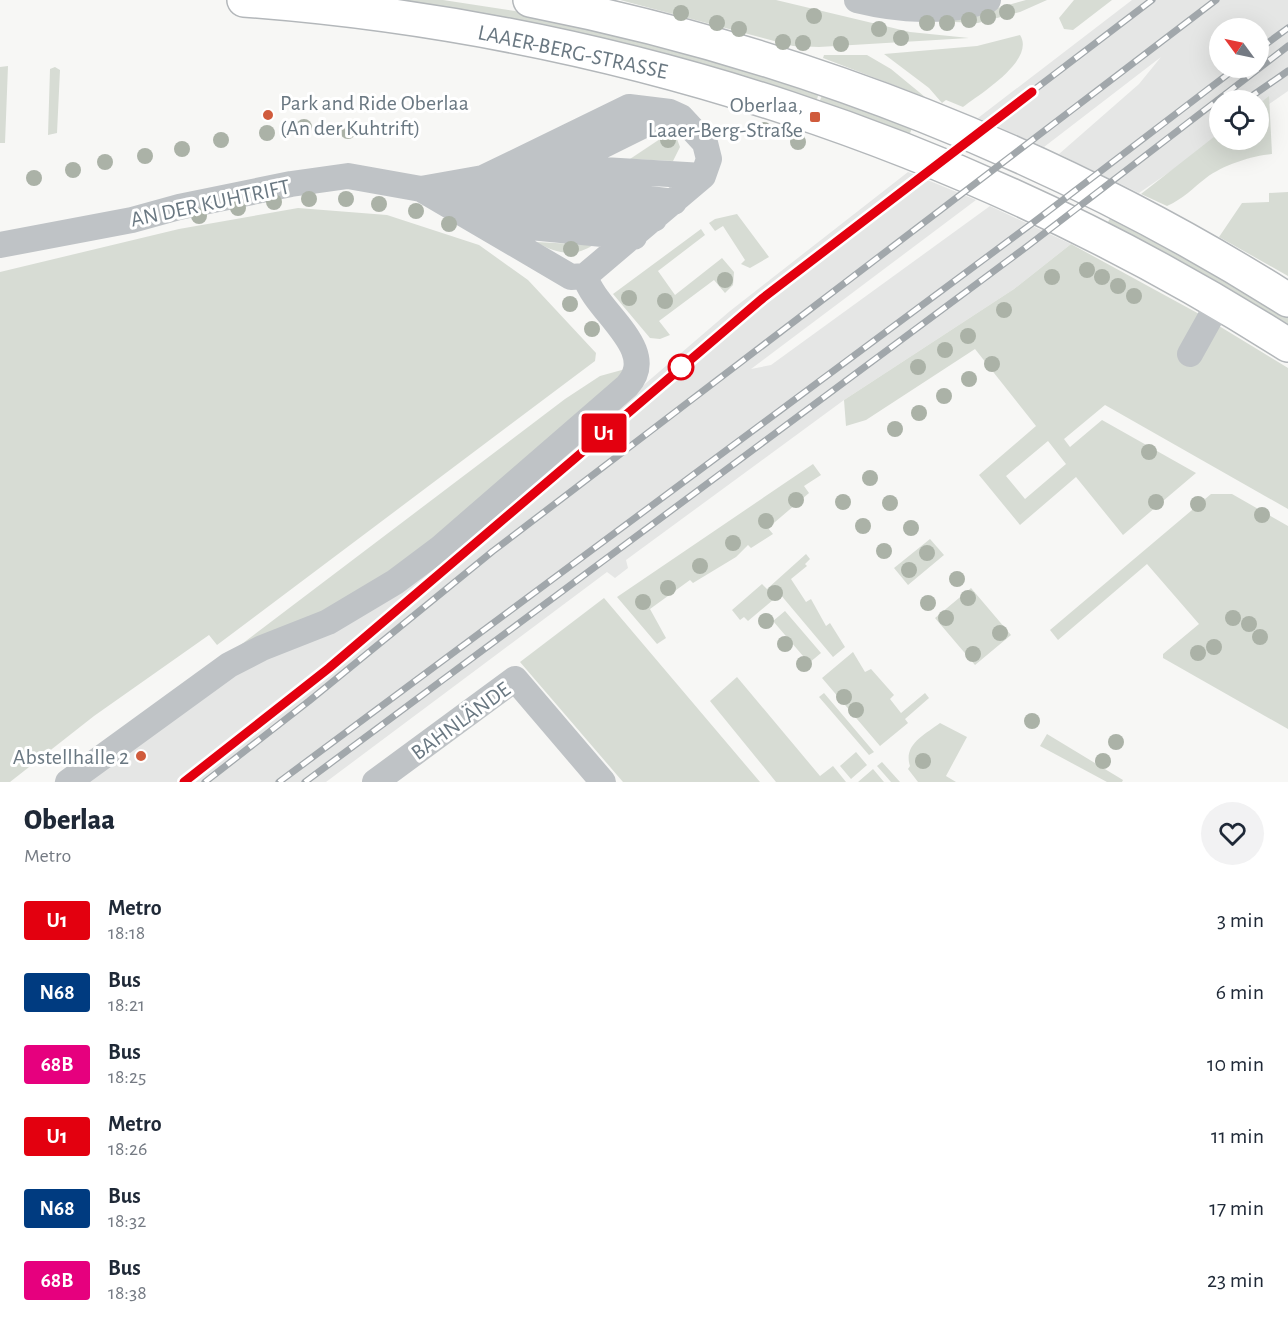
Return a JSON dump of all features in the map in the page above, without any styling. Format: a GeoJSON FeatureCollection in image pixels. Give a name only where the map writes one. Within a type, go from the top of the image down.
{"type":"FeatureCollection","features":[{"type":"Feature","properties":{"kind":"main road","name":"LAAER-BERG-STRASSE"},"geometry":{"type":"LineString","coordinates":[[244,0],[414,19],[576,48],[706,81],[892,144],[951,167],[1091,232],[1220,302]]}},
{"type":"Feature","properties":{"kind":"main road","name":"LAAER-BERG-STRASSE"},"geometry":{"type":"LineString","coordinates":[[530,0],[588,12],[724,48],[927,118],[1029,160],[1124,207],[1288,300]]}},
{"type":"Feature","properties":{"kind":"main road"},"geometry":{"type":"LineString","coordinates":[[1220,302],[1288,345]]}},
{"type":"Feature","properties":{"kind":"street"},"geometry":{"type":"LineString","coordinates":[[857,0],[922,9],[976,4],[988,0]]}},
{"type":"Feature","properties":{"kind":"street","name":"AN DER KUHTRIFT"},"geometry":{"type":"LineString","coordinates":[[431,195],[483,178],[628,107],[670,112],[681,117],[705,143],[709,159],[703,177]]}},
{"type":"Feature","properties":{"kind":"street"},"geometry":{"type":"LineString","coordinates":[[543,198],[603,170],[703,177]]}},
{"type":"Feature","properties":{"kind":"street","name":"AN DER KUHTRIFT"},"geometry":{"type":"LineString","coordinates":[[0,245],[132,220],[179,207],[291,184],[348,176],[431,195],[571,277],[585,276]]}},
{"type":"Feature","properties":{"kind":"street"},"geometry":{"type":"LineString","coordinates":[[68,782],[229,665],[262,648],[328,622],[395,582],[439,549],[627,386],[636,377],[638,358],[630,342],[589,291],[585,276],[703,177]]}},
{"type":"Feature","properties":{"kind":"street"},"geometry":{"type":"LineString","coordinates":[[431,195],[485,204],[584,191],[674,201]]}},
{"type":"Feature","properties":{"kind":"street"},"geometry":{"type":"LineString","coordinates":[[543,198],[654,219]]}},
{"type":"Feature","properties":{"kind":"street"},"geometry":{"type":"LineString","coordinates":[[485,204],[530,227],[634,237]]}},
{"type":"Feature","properties":{"kind":"street"},"geometry":{"type":"LineString","coordinates":[[1190,354],[1220,302]]}},
{"type":"Feature","properties":{"kind":"street","name":"BAHNLÄNDE"},"geometry":{"type":"LineString","coordinates":[[375,782],[515,679],[603,782]]}},
{"type":"Feature","properties":{"kind":"shaded area"},"geometry":{"type":"Polygon","coordinates":[[[358,0],[443,0],[515,11],[640,40],[819,92],[816,103],[358,0]]]}},
{"type":"Feature","properties":{"kind":"shaded area"},"geometry":{"type":"Polygon","coordinates":[[[620,0],[776,0],[910,32],[969,38],[819,47],[793,46],[620,0]]]}},
{"type":"Feature","properties":{"kind":"shaded area"},"geometry":{"type":"Polygon","coordinates":[[[1026,0],[1047,0],[1020,12],[978,23],[930,21],[972,15],[1026,0]]]}},
{"type":"Feature","properties":{"kind":"shaded area"},"geometry":{"type":"Polygon","coordinates":[[[1074,0],[1112,0],[1073,30],[1064,29],[1059,18],[1074,0]]]}},
{"type":"Feature","properties":{"kind":"shaded area"},"geometry":{"type":"Polygon","coordinates":[[[1132,0],[1288,0],[1288,91],[1269,104],[1269,90],[1209,90],[1209,145],[1139,193],[1059,154],[1139,84],[1161,57],[1044,147],[978,118],[1132,0]]]}},
{"type":"Feature","properties":{"kind":"shaded area"},"geometry":{"type":"Polygon","coordinates":[[[1020,35],[1023,45],[1013,65],[1004,76],[963,107],[946,100],[942,103],[929,88],[884,54],[977,46],[1020,35]]]}},
{"type":"Feature","properties":{"kind":"shaded area"},"geometry":{"type":"Polygon","coordinates":[[[824,55],[867,55],[891,69],[925,97],[823,58],[824,55]]]}},
{"type":"Feature","properties":{"kind":"shaded area"},"geometry":{"type":"Polygon","coordinates":[[[8,66],[5,143],[0,143],[0,67],[8,66]]]}},
{"type":"Feature","properties":{"kind":"shaded area"},"geometry":{"type":"Polygon","coordinates":[[[55,67],[60,70],[57,133],[48,135],[50,69],[55,67]]]}},
{"type":"Feature","properties":{"kind":"shaded area"},"geometry":{"type":"Polygon","coordinates":[[[823,93],[913,126],[908,138],[818,105],[823,93]]]}},
{"type":"Feature","properties":{"kind":"shaded area"},"geometry":{"type":"Polygon","coordinates":[[[1269,96],[1272,154],[1229,165],[1206,178],[1183,197],[1167,206],[1141,194],[1209,141],[1209,150],[1269,150],[1269,96]]]}},
{"type":"Feature","properties":{"kind":"shaded area"},"geometry":{"type":"Polygon","coordinates":[[[669,135],[677,139],[680,147],[673,161],[630,159],[663,137],[669,135]]]}},
{"type":"Feature","properties":{"kind":"shaded area"},"geometry":{"type":"Polygon","coordinates":[[[908,172],[976,200],[751,369],[771,365],[990,206],[1071,244],[1014,289],[844,400],[626,560],[628,568],[615,578],[607,572],[326,782],[54,782],[172,695],[498,510],[730,311],[908,172]]]}},
{"type":"Feature","properties":{"kind":"shaded area"},"geometry":{"type":"Polygon","coordinates":[[[1288,192],[1288,276],[1219,237],[1242,203],[1269,202],[1269,193],[1288,192]]]}},
{"type":"Feature","properties":{"kind":"shaded area"},"geometry":{"type":"Polygon","coordinates":[[[298,208],[387,215],[479,245],[528,280],[596,353],[595,361],[217,645],[209,635],[94,716],[10,782],[0,782],[0,272],[179,229],[298,208]]]}},
{"type":"Feature","properties":{"kind":"shaded area"},"geometry":{"type":"Polygon","coordinates":[[[737,214],[769,257],[750,268],[741,264],[745,260],[723,226],[715,231],[709,223],[715,219],[737,214]]]}},
{"type":"Feature","properties":{"kind":"shaded area"},"geometry":{"type":"Polygon","coordinates":[[[1112,215],[1288,315],[1288,330],[1105,227],[1112,215]]]}},
{"type":"Feature","properties":{"kind":"shaded area"},"geometry":{"type":"Polygon","coordinates":[[[701,229],[705,235],[658,271],[675,295],[722,258],[734,272],[733,285],[725,293],[714,280],[659,321],[670,335],[660,339],[650,338],[613,294],[701,229]]]}},
{"type":"Feature","properties":{"kind":"shaded area"},"geometry":{"type":"Polygon","coordinates":[[[536,242],[593,245],[572,253],[550,249],[536,242]]]}},
{"type":"Feature","properties":{"kind":"shaded area"},"geometry":{"type":"Polygon","coordinates":[[[1071,244],[1201,315],[1288,368],[1288,509],[1105,405],[1064,439],[1070,447],[1102,420],[1196,473],[1123,535],[1076,477],[1020,525],[979,475],[1036,426],[975,349],[866,420],[846,426],[844,400],[1014,289],[1071,244]],[[1048,441],[1006,476],[1025,499],[1066,464],[1048,441]]]}},
{"type":"Feature","properties":{"kind":"shaded area"},"geometry":{"type":"Polygon","coordinates":[[[629,368],[436,537],[393,570],[327,610],[230,653],[565,399],[600,376],[629,368]]]}},
{"type":"Feature","properties":{"kind":"shaded area"},"geometry":{"type":"Polygon","coordinates":[[[813,464],[821,475],[804,486],[809,493],[768,528],[773,534],[751,548],[748,545],[736,557],[693,583],[690,580],[650,609],[666,638],[657,644],[617,597],[813,464]]]}},
{"type":"Feature","properties":{"kind":"shaded area"},"geometry":{"type":"Polygon","coordinates":[[[1211,494],[1232,494],[1288,526],[1288,729],[1163,658],[1163,654],[1199,624],[1147,564],[1058,640],[1050,630],[1211,494]]]}},
{"type":"Feature","properties":{"kind":"shaded area"},"geometry":{"type":"Polygon","coordinates":[[[930,539],[944,555],[908,585],[894,568],[930,539]]]}},
{"type":"Feature","properties":{"kind":"shaded area"},"geometry":{"type":"Polygon","coordinates":[[[806,554],[810,559],[805,564],[807,566],[791,579],[806,602],[811,599],[826,626],[830,623],[845,647],[833,657],[780,594],[748,621],[744,617],[740,620],[732,610],[762,584],[767,589],[806,554]]]}},
{"type":"Feature","properties":{"kind":"shaded area"},"geometry":{"type":"Polygon","coordinates":[[[971,588],[1011,635],[975,665],[935,618],[971,588]]]}},
{"type":"Feature","properties":{"kind":"shaded area"},"geometry":{"type":"Polygon","coordinates":[[[604,598],[760,782],[623,782],[520,662],[604,598]]]}},
{"type":"Feature","properties":{"kind":"shaded area"},"geometry":{"type":"Polygon","coordinates":[[[785,611],[821,653],[809,663],[773,621],[785,611]]]}},
{"type":"Feature","properties":{"kind":"shaded area"},"geometry":{"type":"Polygon","coordinates":[[[853,652],[865,672],[871,669],[894,695],[890,699],[901,713],[925,693],[929,698],[905,719],[908,723],[880,746],[822,678],[853,652]]]}},
{"type":"Feature","properties":{"kind":"shaded area"},"geometry":{"type":"Polygon","coordinates":[[[737,677],[820,776],[833,766],[846,782],[776,782],[710,701],[737,677]]]}},
{"type":"Feature","properties":{"kind":"shaded area"},"geometry":{"type":"Polygon","coordinates":[[[824,693],[874,752],[869,755],[819,697],[824,693]]]}},
{"type":"Feature","properties":{"kind":"shaded area"},"geometry":{"type":"Polygon","coordinates":[[[940,723],[967,737],[946,776],[956,782],[918,782],[908,769],[910,766],[909,752],[916,741],[940,723]]]}},
{"type":"Feature","properties":{"kind":"shaded area"},"geometry":{"type":"Polygon","coordinates":[[[1047,734],[1123,780],[1122,782],[1107,782],[1040,746],[1047,734]]]}},
{"type":"Feature","properties":{"kind":"shaded area"},"geometry":{"type":"Polygon","coordinates":[[[856,752],[867,765],[851,779],[840,766],[856,752]]]}},
{"type":"Feature","properties":{"kind":"shaded area"},"geometry":{"type":"Polygon","coordinates":[[[882,762],[900,782],[891,782],[877,766],[882,762]]]}},
{"type":"Feature","properties":{"kind":"shaded area"},"geometry":{"type":"Polygon","coordinates":[[[873,769],[884,782],[858,782],[873,769]]]}},
{"type":"Feature","properties":{"kind":"railway"},"geometry":{"type":"LineString","coordinates":[[184,782],[329,668],[791,275],[1152,0]]}},
{"type":"Feature","properties":{"kind":"railway"},"geometry":{"type":"LineString","coordinates":[[205,782],[309,701],[493,551],[1216,0]]}},
{"type":"Feature","properties":{"kind":"railway"},"geometry":{"type":"LineString","coordinates":[[1269,42],[1288,28]]}},
{"type":"Feature","properties":{"kind":"railway"},"geometry":{"type":"LineString","coordinates":[[305,782],[1025,248],[1288,46]]}},
{"type":"Feature","properties":{"kind":"railway"},"geometry":{"type":"LineString","coordinates":[[1260,90],[1288,71]]}},
{"type":"Feature","properties":{"kind":"railway"},"geometry":{"type":"LineString","coordinates":[[279,782],[1030,225],[1223,78]]}},
{"type":"Feature","properties":{"kind":"metro line","name":"U1"},"geometry":{"type":"LineString","coordinates":[[184,782],[276,712],[329,668],[763,298],[1032,92]]}},
{"type":"Feature","properties":{"kind":"place","name":"Park and Ride Oberlaa (An der Kuhtrift)"},"geometry":{"type":"Point","coordinates":[268,115]}},
{"type":"Feature","properties":{"kind":"place","name":"Oberlaa, Laaer-Berg-Straße"},"geometry":{"type":"Point","coordinates":[815,117]}},
{"type":"Feature","properties":{"kind":"place","name":"Abstellhalle 2"},"geometry":{"type":"Point","coordinates":[141,756]}}]}
